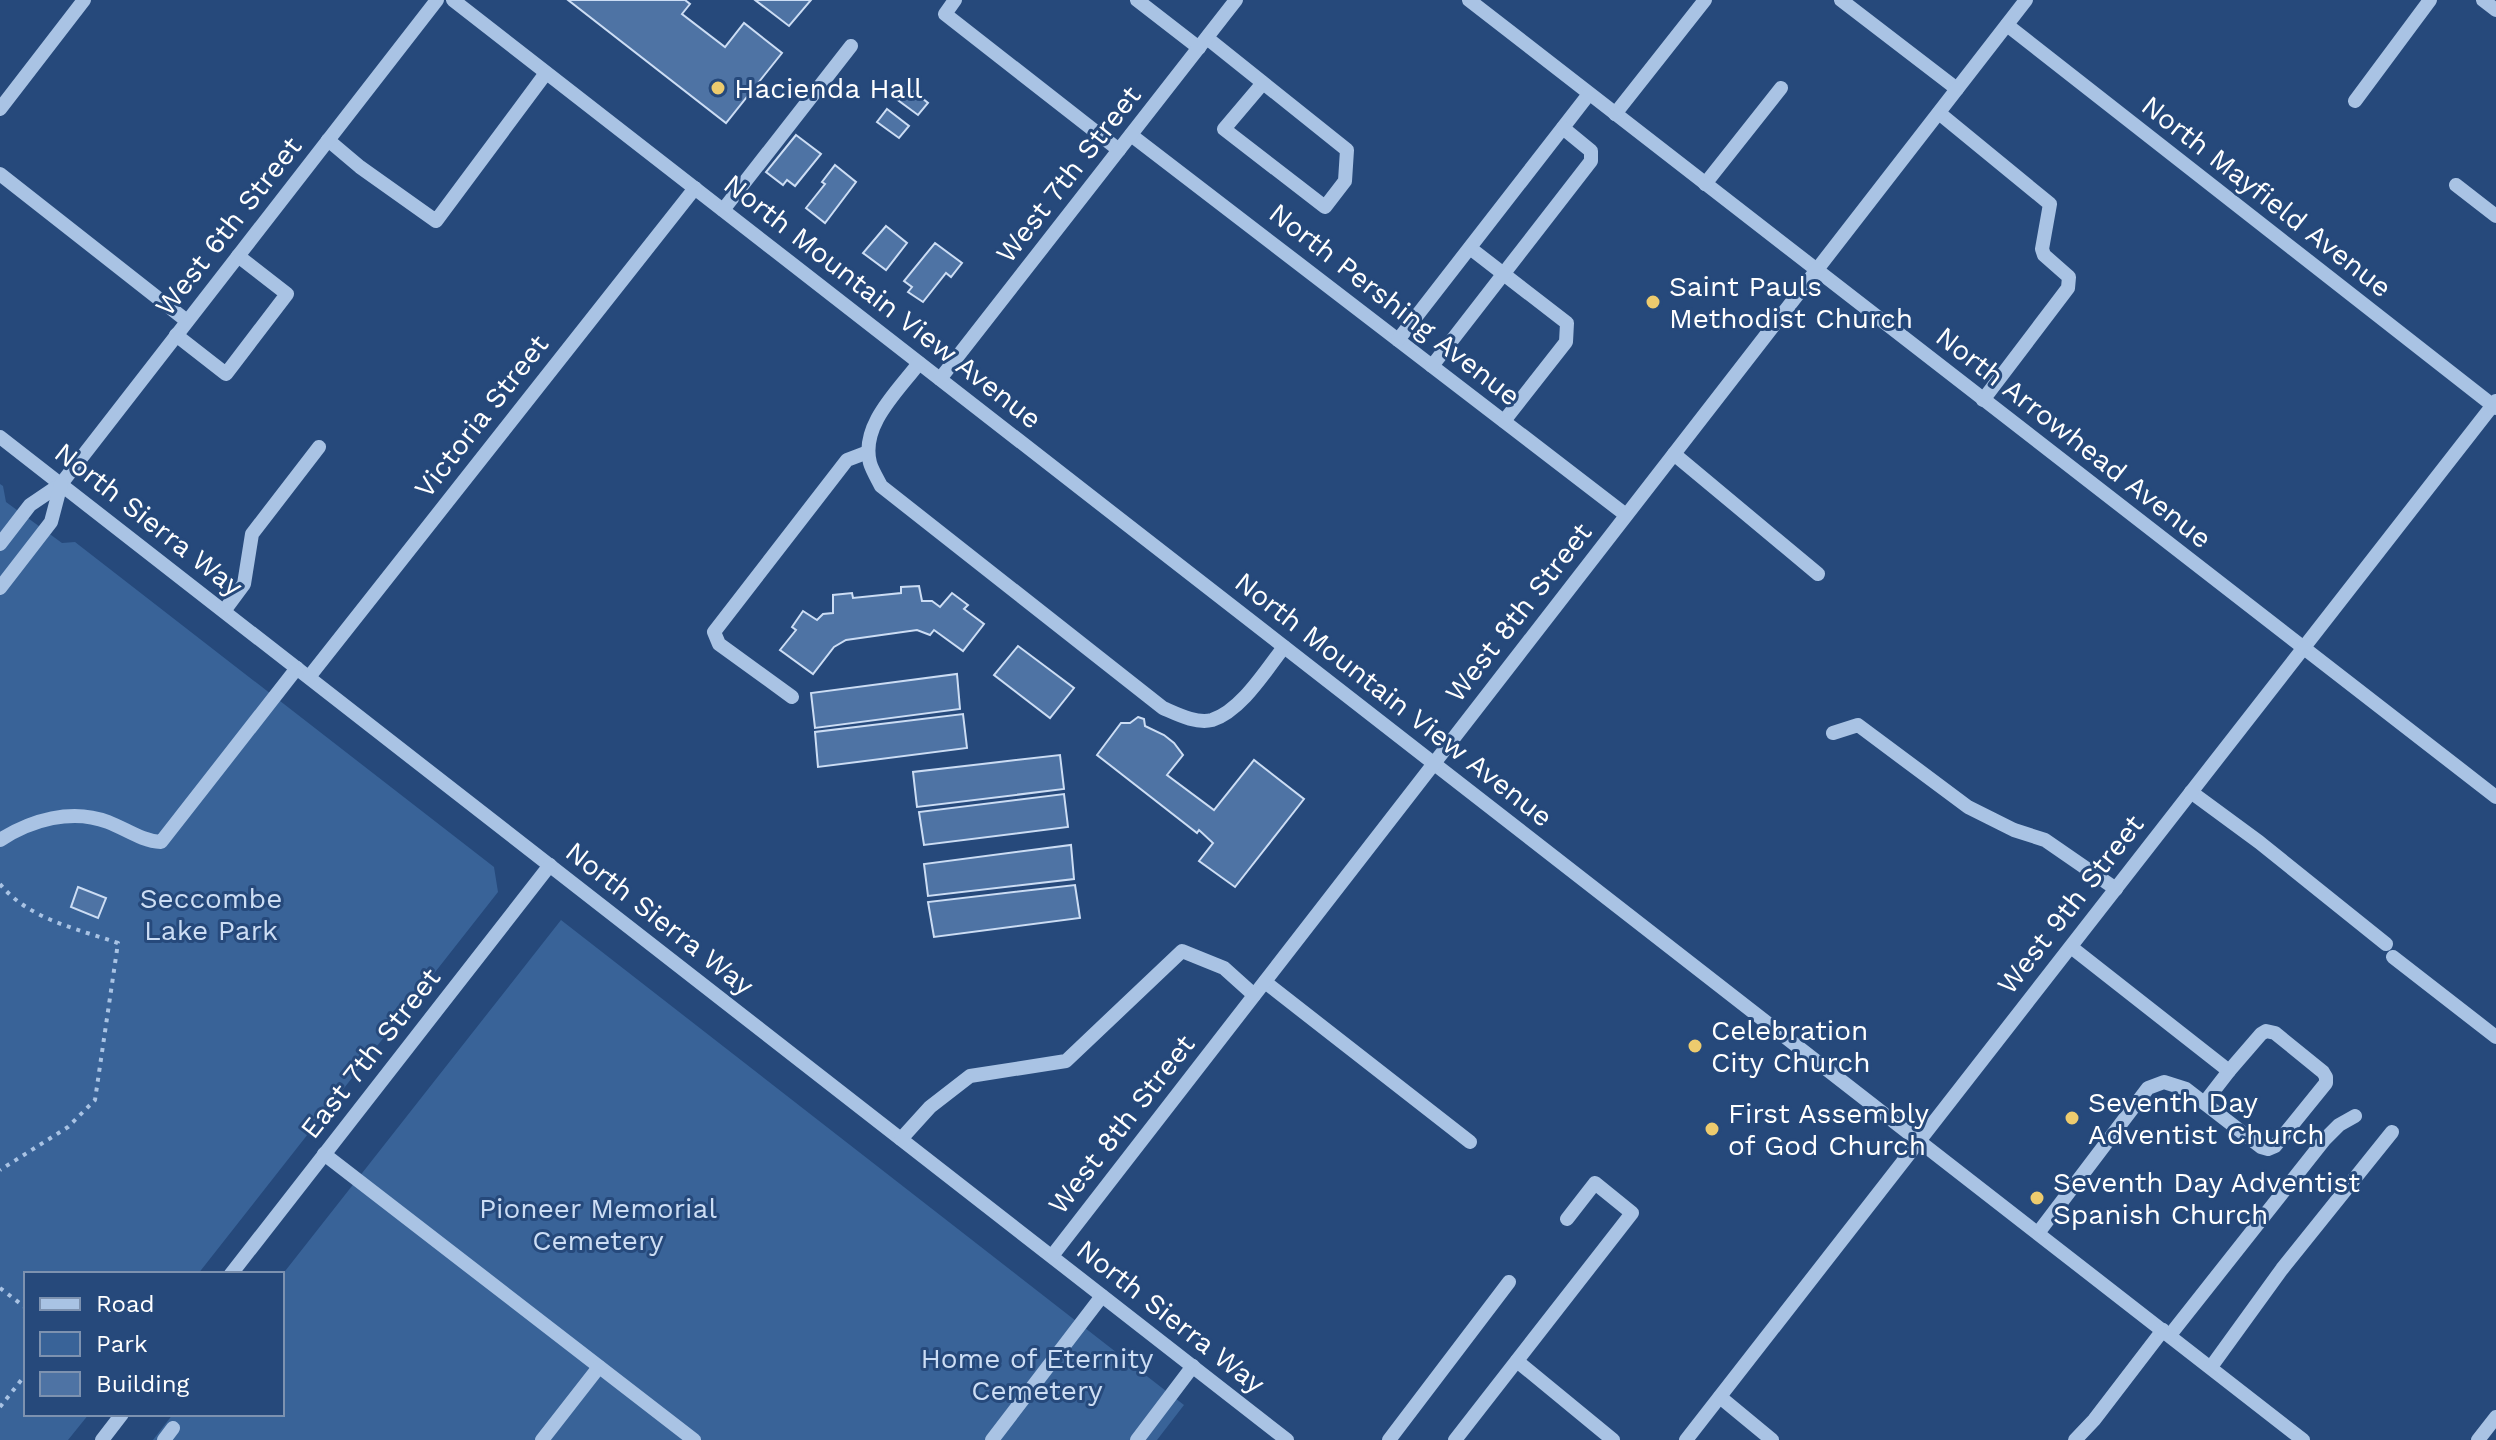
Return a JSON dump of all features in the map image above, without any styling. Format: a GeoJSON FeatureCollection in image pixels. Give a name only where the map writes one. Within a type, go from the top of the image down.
{"type":"FeatureCollection","features":[{"type":"Feature","properties":{"kind":"street"},"geometry":{"type":"LineString","coordinates":[[0,109],[84,0]]}},
{"type":"Feature","properties":{"kind":"street","name":"West 6th Street"},"geometry":{"type":"LineString","coordinates":[[61,484],[437,0]]}},
{"type":"Feature","properties":{"kind":"street","name":"North Mountain View Avenue"},"geometry":{"type":"LineString","coordinates":[[453,0],[2303,1440]]}},
{"type":"Feature","properties":{"kind":"street"},"geometry":{"type":"LineString","coordinates":[[955,0],[945,14],[1119,150]]}},
{"type":"Feature","properties":{"kind":"street"},"geometry":{"type":"LineString","coordinates":[[1137,0],[1263,83],[1347,150],[1345,181],[1325,207],[1224,129],[1263,83]]}},
{"type":"Feature","properties":{"kind":"street","name":"West 7th Street"},"geometry":{"type":"LineString","coordinates":[[940,379],[1236,0]]}},
{"type":"Feature","properties":{"kind":"street","name":"North Arrowhead Avenue"},"geometry":{"type":"LineString","coordinates":[[1469,0],[1486,5],[1589,94],[2496,797]]}},
{"type":"Feature","properties":{"kind":"street"},"geometry":{"type":"LineString","coordinates":[[1615,114],[1705,0]]}},
{"type":"Feature","properties":{"kind":"street"},"geometry":{"type":"LineString","coordinates":[[1841,0],[1957,89]]}},
{"type":"Feature","properties":{"kind":"street","name":"West 8th Street"},"geometry":{"type":"LineString","coordinates":[[1052,1256],[2026,0]]}},
{"type":"Feature","properties":{"kind":"street"},"geometry":{"type":"LineString","coordinates":[[2355,101],[2430,0]]}},
{"type":"Feature","properties":{"kind":"street"},"geometry":{"type":"LineString","coordinates":[[2483,0],[2496,10]]}},
{"type":"Feature","properties":{"kind":"street","name":"North Mayfield Avenue"},"geometry":{"type":"LineString","coordinates":[[2007,25],[2495,405]]}},
{"type":"Feature","properties":{"kind":"street"},"geometry":{"type":"LineString","coordinates":[[723,210],[851,46]]}},
{"type":"Feature","properties":{"kind":"street"},"geometry":{"type":"LineString","coordinates":[[328,140],[436,221],[546,73]]}},
{"type":"Feature","properties":{"kind":"street"},"geometry":{"type":"LineString","coordinates":[[1705,184],[1781,88]]}},
{"type":"Feature","properties":{"kind":"street"},"geometry":{"type":"LineString","coordinates":[[1398,340],[1589,94]]}},
{"type":"Feature","properties":{"kind":"street"},"geometry":{"type":"LineString","coordinates":[[1939,113],[2050,204],[2042,249],[2044,255],[2069,277],[2068,288],[1983,400]]}},
{"type":"Feature","properties":{"kind":"street"},"geometry":{"type":"LineString","coordinates":[[1432,366],[1591,161],[1591,151],[1563,128]]}},
{"type":"Feature","properties":{"kind":"street","name":"North Pershing Avenue"},"geometry":{"type":"LineString","coordinates":[[1131,135],[1626,515]]}},
{"type":"Feature","properties":{"kind":"street"},"geometry":{"type":"LineString","coordinates":[[0,174],[187,321]]}},
{"type":"Feature","properties":{"kind":"street"},"geometry":{"type":"LineString","coordinates":[[2456,185],[2496,216]]}},
{"type":"Feature","properties":{"kind":"street","name":"Victoria Street"},"geometry":{"type":"LineString","coordinates":[[0,840],[15,831],[60,815],[104,820],[150,842],[161,842],[303,673],[695,188]]}},
{"type":"Feature","properties":{"kind":"street"},"geometry":{"type":"LineString","coordinates":[[1470,248],[1567,323],[1566,342],[1504,421]]}},
{"type":"Feature","properties":{"kind":"street"},"geometry":{"type":"LineString","coordinates":[[176,335],[226,374],[287,294],[238,256]]}},
{"type":"Feature","properties":{"kind":"street"},"geometry":{"type":"LineString","coordinates":[[919,363],[876,421],[869,439],[870,464],[881,486],[1163,708],[1186,718],[1210,721],[1226,713],[1239,704],[1284,647]]}},
{"type":"Feature","properties":{"kind":"street","name":"West 9th Street"},"geometry":{"type":"LineString","coordinates":[[1686,1440],[2495,405]]}},
{"type":"Feature","properties":{"kind":"street","name":"North Sierra Way"},"geometry":{"type":"LineString","coordinates":[[0,437],[1287,1440]]}},
{"type":"Feature","properties":{"kind":"street"},"geometry":{"type":"LineString","coordinates":[[224,611],[244,584],[252,534],[319,447]]}},
{"type":"Feature","properties":{"kind":"street"},"geometry":{"type":"LineString","coordinates":[[792,697],[719,644],[714,632],[847,460],[868,452]]}},
{"type":"Feature","properties":{"kind":"street"},"geometry":{"type":"LineString","coordinates":[[1674,454],[1818,574]]}},
{"type":"Feature","properties":{"kind":"street"},"geometry":{"type":"LineString","coordinates":[[0,544],[30,505],[61,484]]}},
{"type":"Feature","properties":{"kind":"street"},"geometry":{"type":"LineString","coordinates":[[0,588],[51,522],[61,484]]}},
{"type":"Feature","properties":{"kind":"street"},"geometry":{"type":"LineString","coordinates":[[1833,733],[1858,725],[1968,807],[2014,830],[2045,840],[2116,889]]}},
{"type":"Feature","properties":{"kind":"street"},"geometry":{"type":"LineString","coordinates":[[2191,792],[2270,851],[2496,1037]]}},
{"type":"Feature","properties":{"kind":"street","name":"East 7th Street"},"geometry":{"type":"LineString","coordinates":[[233,1272],[550,865]]}},
{"type":"Feature","properties":{"kind":"street"},"geometry":{"type":"LineString","coordinates":[[2071,947],[2229,1071]]}},
{"type":"Feature","properties":{"kind":"street"},"geometry":{"type":"LineString","coordinates":[[901,1139],[930,1107],[970,1076],[1066,1061],[1182,951],[1224,968],[1254,995]]}},
{"type":"Feature","properties":{"kind":"street"},"geometry":{"type":"LineString","coordinates":[[1265,982],[1470,1142]]}},
{"type":"Feature","properties":{"kind":"street"},"geometry":{"type":"LineString","coordinates":[[2038,1233],[2148,1088],[2164,1082],[2186,1089],[2261,1147],[2268,1149],[2275,1146],[2326,1083],[2326,1077],[2275,1033],[2266,1031],[2205,1102]]}},
{"type":"Feature","properties":{"kind":"street"},"geometry":{"type":"LineString","coordinates":[[2075,1440],[2325,1139],[2339,1125],[2355,1116]]}},
{"type":"Feature","properties":{"kind":"street"},"geometry":{"type":"LineString","coordinates":[[2211,1367],[2282,1269],[2392,1132]]}},
{"type":"Feature","properties":{"kind":"street"},"geometry":{"type":"LineString","coordinates":[[324,1154],[694,1440]]}},
{"type":"Feature","properties":{"kind":"street"},"geometry":{"type":"LineString","coordinates":[[1455,1440],[1632,1213],[1595,1183],[1567,1219]]}},
{"type":"Feature","properties":{"kind":"street"},"geometry":{"type":"LineString","coordinates":[[1389,1440],[1509,1282]]}},
{"type":"Feature","properties":{"kind":"street"},"geometry":{"type":"LineString","coordinates":[[992,1440],[1102,1296]]}},
{"type":"Feature","properties":{"kind":"street"},"geometry":{"type":"LineString","coordinates":[[1517,1361],[1613,1440]]}},
{"type":"Feature","properties":{"kind":"street"},"geometry":{"type":"LineString","coordinates":[[1137,1440],[1193,1366]]}},
{"type":"Feature","properties":{"kind":"street"},"geometry":{"type":"LineString","coordinates":[[542,1440],[599,1367]]}},
{"type":"Feature","properties":{"kind":"street"},"geometry":{"type":"LineString","coordinates":[[1720,1397],[1772,1440]]}},
{"type":"Feature","properties":{"kind":"street"},"geometry":{"type":"LineString","coordinates":[[102,1440],[120,1416]]}},
{"type":"Feature","properties":{"kind":"street"},"geometry":{"type":"LineString","coordinates":[[2478,1440],[2496,1417]]}},
{"type":"Feature","properties":{"kind":"path"},"geometry":{"type":"LineString","coordinates":[[0,884],[25,907],[118,943],[95,1100],[68,1127],[0,1170]]}},
{"type":"Feature","properties":{"kind":"path"},"geometry":{"type":"LineString","coordinates":[[0,1288],[24,1306]]}},
{"type":"Feature","properties":{"kind":"path"},"geometry":{"type":"LineString","coordinates":[[0,1407],[24,1377]]}},
{"type":"Feature","properties":{"kind":"green space","name":"Seccombe Lake Park"},"geometry":{"type":"Polygon","coordinates":[[[0,484],[6,502],[62,543],[75,542],[494,867],[498,892],[200,1272],[24,1272],[24,1416],[87,1416],[68,1440],[0,1440],[0,484]]]}},
{"type":"Feature","properties":{"kind":"green space","name":"Pioneer Memorial Cemetery"},"geometry":{"type":"Polygon","coordinates":[[[561,920],[1184,1405],[1157,1440],[153,1440],[171,1416],[284,1416],[284,1272],[561,920]]]}},
{"type":"Feature","properties":{"kind":"building","name":"Hacienda Hall"},"geometry":{"type":"Polygon","coordinates":[[[568,0],[685,0],[690,4],[682,14],[725,47],[744,23],[782,53],[726,123],[568,0]]]}},
{"type":"Feature","properties":{"kind":"building"},"geometry":{"type":"Polygon","coordinates":[[[755,0],[811,0],[789,26],[755,0]]]}},
{"type":"Feature","properties":{"kind":"building"},"geometry":{"type":"Polygon","coordinates":[[[906,85],[928,103],[918,115],[895,98],[906,85]]]}},
{"type":"Feature","properties":{"kind":"building"},"geometry":{"type":"Polygon","coordinates":[[[887,109],[909,126],[899,138],[877,122],[887,109]]]}},
{"type":"Feature","properties":{"kind":"building"},"geometry":{"type":"Polygon","coordinates":[[[796,135],[821,154],[795,186],[787,180],[783,185],[766,172],[796,135]]]}},
{"type":"Feature","properties":{"kind":"building"},"geometry":{"type":"Polygon","coordinates":[[[835,165],[856,182],[825,223],[806,208],[835,165]]]}},
{"type":"Feature","properties":{"kind":"building"},"geometry":{"type":"Polygon","coordinates":[[[886,226],[907,243],[886,270],[863,253],[886,226]]]}},
{"type":"Feature","properties":{"kind":"building"},"geometry":{"type":"Polygon","coordinates":[[[935,243],[962,263],[951,277],[946,273],[923,302],[908,292],[912,287],[904,281],[935,243]]]}},
{"type":"Feature","properties":{"kind":"building"},"geometry":{"type":"Polygon","coordinates":[[[919,586],[922,601],[932,601],[940,607],[952,593],[968,605],[964,609],[984,624],[963,651],[934,630],[930,635],[917,630],[846,640],[834,647],[813,674],[780,650],[796,630],[792,627],[803,611],[817,620],[823,614],[833,613],[833,595],[852,593],[853,598],[901,593],[901,587],[919,586]]]}},
{"type":"Feature","properties":{"kind":"building"},"geometry":{"type":"Polygon","coordinates":[[[1018,646],[1074,688],[1050,718],[994,675],[1018,646]]]}},
{"type":"Feature","properties":{"kind":"building"},"geometry":{"type":"Polygon","coordinates":[[[957,674],[960,709],[815,728],[811,693],[957,674]]]}},
{"type":"Feature","properties":{"kind":"building"},"geometry":{"type":"Polygon","coordinates":[[[963,714],[967,748],[818,767],[815,732],[963,714]]]}},
{"type":"Feature","properties":{"kind":"building"},"geometry":{"type":"Polygon","coordinates":[[[1138,717],[1144,719],[1145,726],[1174,743],[1183,755],[1167,775],[1214,810],[1254,760],[1304,799],[1235,887],[1199,861],[1213,843],[1097,755],[1121,723],[1130,723],[1138,717]]]}},
{"type":"Feature","properties":{"kind":"building"},"geometry":{"type":"Polygon","coordinates":[[[1060,755],[1064,789],[917,807],[913,772],[1060,755]]]}},
{"type":"Feature","properties":{"kind":"building"},"geometry":{"type":"Polygon","coordinates":[[[1064,794],[1068,827],[924,845],[919,812],[1064,794]]]}},
{"type":"Feature","properties":{"kind":"building"},"geometry":{"type":"Polygon","coordinates":[[[1071,845],[1074,879],[928,896],[924,864],[1071,845]]]}},
{"type":"Feature","properties":{"kind":"building"},"geometry":{"type":"Polygon","coordinates":[[[1075,885],[1080,918],[934,937],[928,902],[1075,885]]]}},
{"type":"Feature","properties":{"kind":"building"},"geometry":{"type":"Polygon","coordinates":[[[78,887],[106,898],[98,918],[71,907],[78,887]]]}},
{"type":"Feature","properties":{"kind":"place","name":"Hacienda Hall"},"geometry":{"type":"Point","coordinates":[718,88]}},
{"type":"Feature","properties":{"kind":"place","name":"Saint Pauls Methodist Church"},"geometry":{"type":"Point","coordinates":[1653,302]}},
{"type":"Feature","properties":{"kind":"place","name":"Celebration City Church"},"geometry":{"type":"Point","coordinates":[1695,1046]}},
{"type":"Feature","properties":{"kind":"place","name":"Seventh Day Adventist Church"},"geometry":{"type":"Point","coordinates":[2072,1118]}},
{"type":"Feature","properties":{"kind":"place","name":"First Assembly of God Church"},"geometry":{"type":"Point","coordinates":[1712,1129]}},
{"type":"Feature","properties":{"kind":"place","name":"Seventh Day Adventist Spanish Church"},"geometry":{"type":"Point","coordinates":[2037,1198]}},
{"type":"Feature","properties":{"kind":"park label","name":"Home of Eternity Cemetery"},"geometry":{"type":"Point","coordinates":[1037,1374]}}]}
